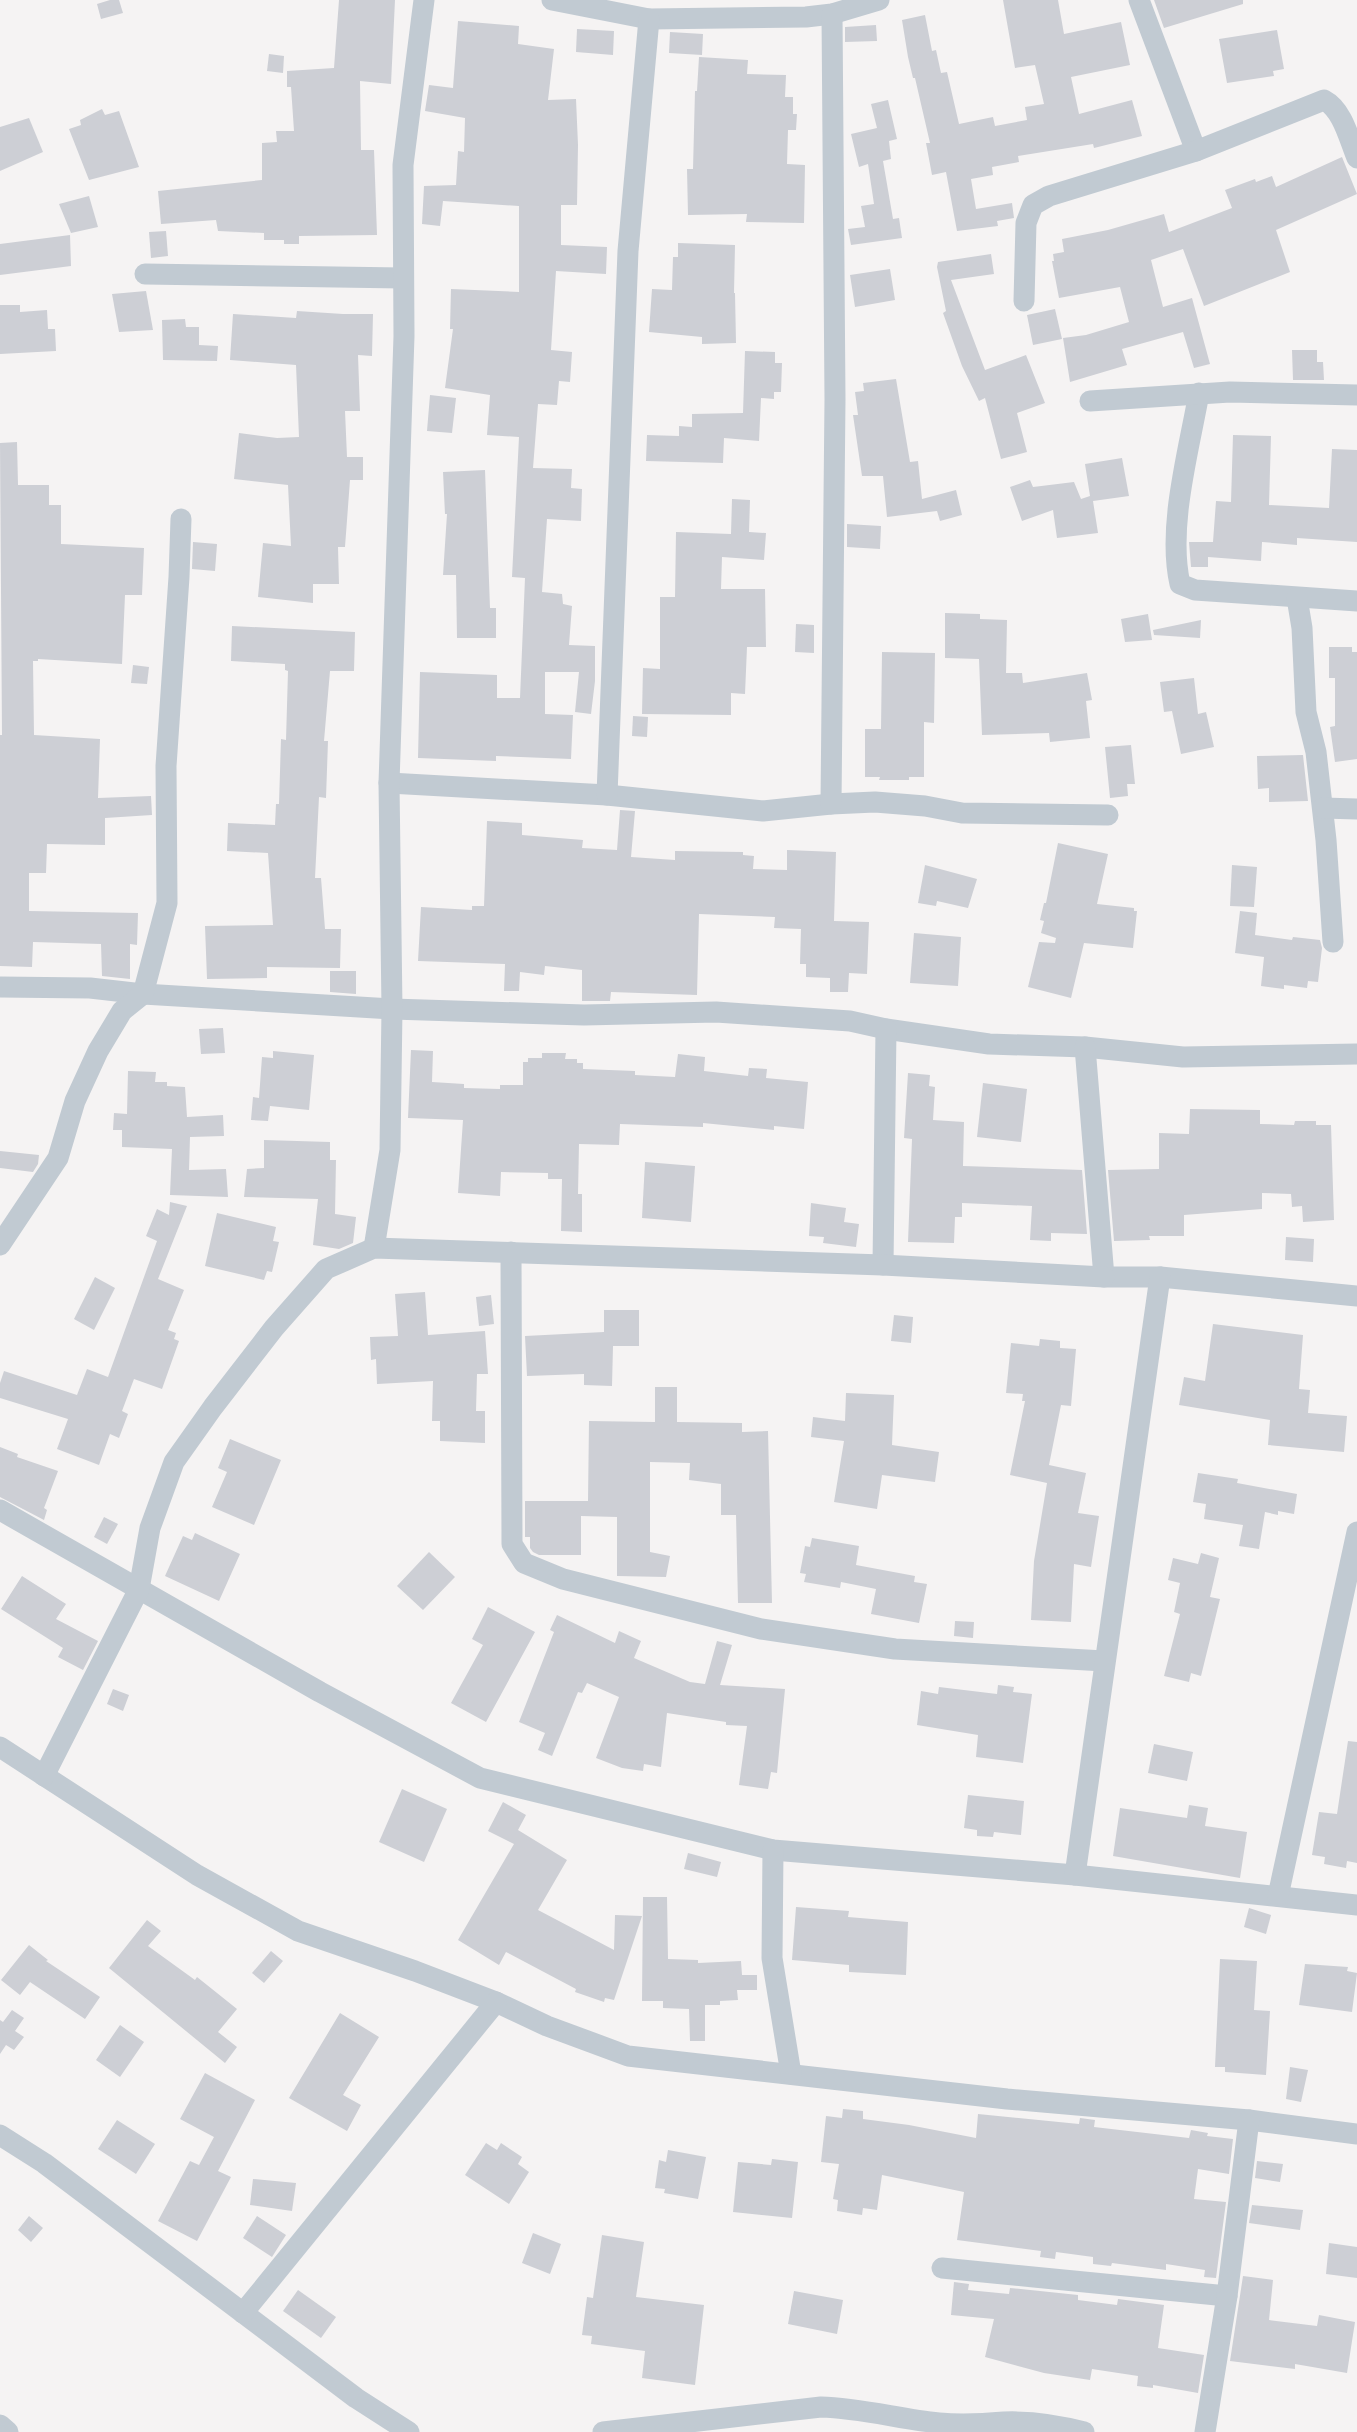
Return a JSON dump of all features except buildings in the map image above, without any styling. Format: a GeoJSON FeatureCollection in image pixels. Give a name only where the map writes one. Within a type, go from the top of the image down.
{"type":"FeatureCollection","features":[{"type":"Feature","properties":{"kind":"street"},"geometry":{"type":"LineString","coordinates":[[374,1248],[390,1150],[392,1009],[389,783],[404,336],[402,165],[424,0]]}},
{"type":"Feature","properties":{"kind":"street"},"geometry":{"type":"LineString","coordinates":[[552,0],[649,19],[806,9],[832,14],[879,0]]}},
{"type":"Feature","properties":{"kind":"street"},"geometry":{"type":"LineString","coordinates":[[1139,0],[1196,151]]}},
{"type":"Feature","properties":{"kind":"street"},"geometry":{"type":"LineString","coordinates":[[831,804],[835,399],[832,14]]}},
{"type":"Feature","properties":{"kind":"street"},"geometry":{"type":"LineString","coordinates":[[607,796],[628,251],[649,19]]}},
{"type":"Feature","properties":{"kind":"street"},"geometry":{"type":"LineString","coordinates":[[1024,301],[1026,223],[1033,205],[1049,196],[1196,151],[1324,100],[1331,104],[1340,117],[1357,158]]}},
{"type":"Feature","properties":{"kind":"street"},"geometry":{"type":"LineString","coordinates":[[145,274],[402,278]]}},
{"type":"Feature","properties":{"kind":"street"},"geometry":{"type":"LineString","coordinates":[[1090,401],[1199,393],[1357,395]]}},
{"type":"Feature","properties":{"kind":"street"},"geometry":{"type":"LineString","coordinates":[[1199,393],[1179,506],[1176,568],[1180,584],[1195,590],[1357,601]]}},
{"type":"Feature","properties":{"kind":"street"},"geometry":{"type":"LineString","coordinates":[[0,1245],[58,1158],[75,1101],[98,1051],[122,1011],[143,994],[167,903],[166,766],[181,519]]}},
{"type":"Feature","properties":{"kind":"street"},"geometry":{"type":"LineString","coordinates":[[1297,598],[1302,628],[1306,712],[1316,752],[1322,808],[1333,942]]}},
{"type":"Feature","properties":{"kind":"street"},"geometry":{"type":"LineString","coordinates":[[389,783],[607,796],[762,811],[876,802],[925,806],[962,813],[1108,815]]}},
{"type":"Feature","properties":{"kind":"street"},"geometry":{"type":"LineString","coordinates":[[1322,808],[1357,809]]}},
{"type":"Feature","properties":{"kind":"street"},"geometry":{"type":"LineString","coordinates":[[0,987],[90,988],[143,994],[392,1009],[584,1015],[716,1013],[850,1021],[989,1044],[1085,1047],[1183,1057],[1357,1055]]}},
{"type":"Feature","properties":{"kind":"street"},"geometry":{"type":"LineString","coordinates":[[883,1265],[886,1029]]}},
{"type":"Feature","properties":{"kind":"street"},"geometry":{"type":"LineString","coordinates":[[1085,1047],[1104,1277]]}},
{"type":"Feature","properties":{"kind":"street"},"geometry":{"type":"LineString","coordinates":[[44,1776],[139,1589],[150,1528],[174,1462],[274,1328],[326,1269],[374,1248],[1160,1277],[1357,1296]]}},
{"type":"Feature","properties":{"kind":"street"},"geometry":{"type":"LineString","coordinates":[[511,1252],[512,1544],[524,1563],[563,1579],[761,1629],[895,1649],[1104,1661]]}},
{"type":"Feature","properties":{"kind":"street"},"geometry":{"type":"LineString","coordinates":[[1075,1875],[1160,1277]]}},
{"type":"Feature","properties":{"kind":"street"},"geometry":{"type":"LineString","coordinates":[[0,1510],[320,1692],[480,1778],[773,1850],[1075,1875],[1357,1905]]}},
{"type":"Feature","properties":{"kind":"street"},"geometry":{"type":"LineString","coordinates":[[1278,1896],[1357,1532]]}},
{"type":"Feature","properties":{"kind":"street"},"geometry":{"type":"LineString","coordinates":[[0,1746],[197,1875],[298,1931],[415,1971],[496,2002],[547,2026],[628,2056],[1007,2099],[1249,2120],[1357,2134]]}},
{"type":"Feature","properties":{"kind":"street"},"geometry":{"type":"LineString","coordinates":[[773,1850],[772,1958],[791,2074]]}},
{"type":"Feature","properties":{"kind":"street"},"geometry":{"type":"LineString","coordinates":[[243,2313],[496,2002]]}},
{"type":"Feature","properties":{"kind":"street"},"geometry":{"type":"LineString","coordinates":[[1205,2432],[1227,2296],[1249,2120]]}},
{"type":"Feature","properties":{"kind":"street"},"geometry":{"type":"LineString","coordinates":[[0,2135],[44,2164],[356,2398],[409,2432]]}},
{"type":"Feature","properties":{"kind":"street"},"geometry":{"type":"LineString","coordinates":[[942,2267],[1227,2296]]}},
{"type":"Feature","properties":{"kind":"street"},"geometry":{"type":"LineString","coordinates":[[603,2432],[821,2407],[846,2407],[940,2423],[981,2425],[1026,2422],[1084,2432]]}},
{"type":"Feature","properties":{"kind":"street"},"geometry":{"type":"LineString","coordinates":[[0,2426],[8,2432]]}}]}
